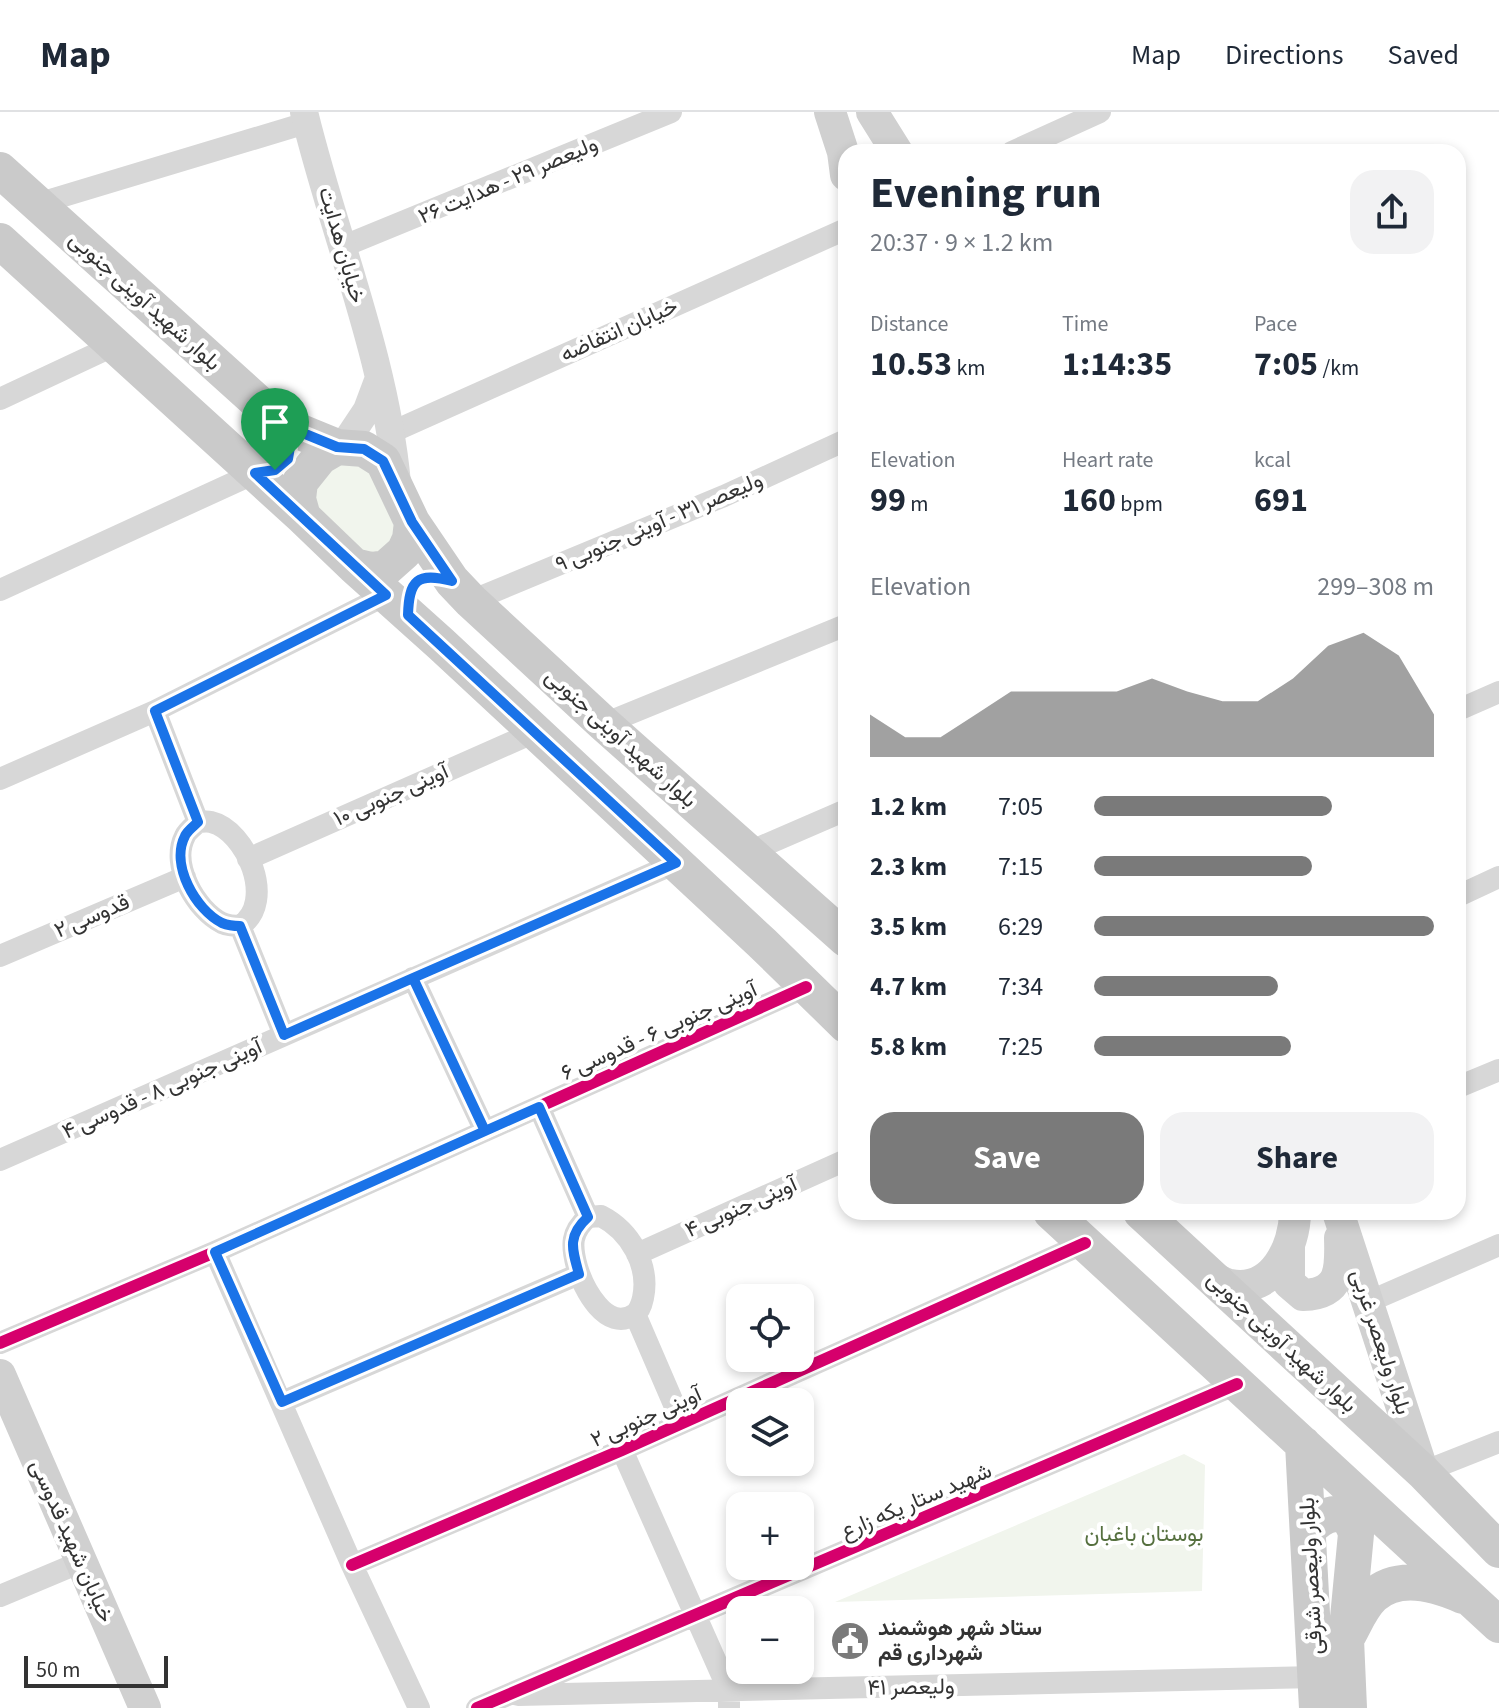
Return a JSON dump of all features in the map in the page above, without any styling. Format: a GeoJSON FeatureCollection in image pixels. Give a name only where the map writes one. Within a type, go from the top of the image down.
{"type":"FeatureCollection","features":[{"type":"Feature","properties":{"kind":"main road"},"geometry":{"type":"LineString","coordinates":[[830,112],[840,144]]}},
{"type":"Feature","properties":{"kind":"main road"},"geometry":{"type":"LineString","coordinates":[[872,112],[892,144]]}},
{"type":"Feature","properties":{"kind":"main road","name":"بلوار شهید آوینی جنوبی"},"geometry":{"type":"LineString","coordinates":[[0,170],[263,407],[293,429],[340,446]]}},
{"type":"Feature","properties":{"kind":"main road"},"geometry":{"type":"LineString","coordinates":[[0,241],[303,517],[838,1017]]}},
{"type":"Feature","properties":{"kind":"main road"},"geometry":{"type":"LineString","coordinates":[[255,473],[275,470],[288,459],[293,429]]}},
{"type":"Feature","properties":{"kind":"main road"},"geometry":{"type":"LineString","coordinates":[[303,517],[298,499],[300,482],[320,457],[340,446],[364,449],[383,461],[405,506],[410,539],[396,562],[386,568],[371,570],[354,566]]}},
{"type":"Feature","properties":{"kind":"main road","name":"بلوار شهید آوینی جنوبی"},"geometry":{"type":"LineString","coordinates":[[405,506],[462,591],[604,724],[838,932]]}},
{"type":"Feature","properties":{"kind":"main road"},"geometry":{"type":"LineString","coordinates":[[397,605],[408,594],[413,583],[424,577],[462,591]]}},
{"type":"Feature","properties":{"kind":"main road"},"geometry":{"type":"LineString","coordinates":[[1060,1220],[1499,1625]]}},
{"type":"Feature","properties":{"kind":"main road","name":"بلوار شهید آوینی جنوبی"},"geometry":{"type":"LineString","coordinates":[[1150,1220],[1423,1472],[1499,1550]]}},
{"type":"Feature","properties":{"kind":"main road"},"geometry":{"type":"LineString","coordinates":[[1212,1277],[1231,1285],[1254,1283],[1276,1269],[1294,1234],[1295,1220]]}},
{"type":"Feature","properties":{"kind":"main road"},"geometry":{"type":"LineString","coordinates":[[1289,1246],[1289,1283],[1303,1295],[1315,1295],[1339,1276],[1338,1220]]}},
{"type":"Feature","properties":{"kind":"main road","name":"بلوار ولیعصر غربی"},"geometry":{"type":"LineString","coordinates":[[1341,1220],[1423,1472]]}},
{"type":"Feature","properties":{"kind":"main road","name":"خیابان شهید قدوسی"},"geometry":{"type":"LineString","coordinates":[[0,1375],[6,1407],[81,1562],[145,1708]]}},
{"type":"Feature","properties":{"kind":"main road","name":"بلوار ولیعصر شرقی"},"geometry":{"type":"LineString","coordinates":[[1303,1444],[1317,1692]]}},
{"type":"Feature","properties":{"kind":"main road","name":"بلوار ولیعصر شرقی"},"geometry":{"type":"LineString","coordinates":[[1308,1530],[1324,1516],[1335,1514],[1346,1516],[1356,1534],[1346,1639],[1349,1708]]}},
{"type":"Feature","properties":{"kind":"main road"},"geometry":{"type":"LineString","coordinates":[[1346,1639],[1374,1595],[1395,1585],[1419,1582],[1471,1599]]}},
{"type":"Feature","properties":{"kind":"street","name":"ولیعصر ۲۹ - هدایت ۲۶"},"geometry":{"type":"LineString","coordinates":[[344,246],[671,112]]}},
{"type":"Feature","properties":{"kind":"street"},"geometry":{"type":"LineString","coordinates":[[1030,144],[1100,112]]}},
{"type":"Feature","properties":{"kind":"street","name":"خیابان هدایت"},"geometry":{"type":"LineString","coordinates":[[305,117],[379,378],[405,506]]}},
{"type":"Feature","properties":{"kind":"street"},"geometry":{"type":"LineString","coordinates":[[37,204],[305,117]]}},
{"type":"Feature","properties":{"kind":"street","name":"خیابان انتفاضه"},"geometry":{"type":"LineString","coordinates":[[392,432],[838,233]]}},
{"type":"Feature","properties":{"kind":"street"},"geometry":{"type":"LineString","coordinates":[[0,399],[113,346]]}},
{"type":"Feature","properties":{"kind":"street"},"geometry":{"type":"LineString","coordinates":[[340,446],[367,410],[379,378]]}},
{"type":"Feature","properties":{"kind":"street","name":"ولیعصر ۳۱ - آوینی جنوبی ۹"},"geometry":{"type":"LineString","coordinates":[[462,591],[724,496],[838,444]]}},
{"type":"Feature","properties":{"kind":"street"},"geometry":{"type":"LineString","coordinates":[[0,590],[255,473]]}},
{"type":"Feature","properties":{"kind":"street"},"geometry":{"type":"LineString","coordinates":[[0,779],[397,605]]}},
{"type":"Feature","properties":{"kind":"street"},"geometry":{"type":"LineString","coordinates":[[604,724],[838,628]]}},
{"type":"Feature","properties":{"kind":"street"},"geometry":{"type":"LineString","coordinates":[[1466,706],[1499,692]]}},
{"type":"Feature","properties":{"kind":"street"},"geometry":{"type":"LineString","coordinates":[[155,711],[198,822]]}},
{"type":"Feature","properties":{"kind":"street","name":"آوینی جنوبی ۱۰"},"geometry":{"type":"LineString","coordinates":[[248,859],[535,732]]}},
{"type":"Feature","properties":{"kind":"street"},"geometry":{"type":"LineString","coordinates":[[749,852],[838,813]]}},
{"type":"Feature","properties":{"kind":"street"},"geometry":{"type":"LineString","coordinates":[[198,822],[212,822],[225,830],[248,859],[257,882],[259,899],[249,920],[240,926],[223,924],[205,911],[185,877],[181,854],[185,836],[198,822]]}},
{"type":"Feature","properties":{"kind":"street","name":"آوینی جنوبی ۸ - قدوسی ۴"},"geometry":{"type":"LineString","coordinates":[[0,1160],[676,863]]}},
{"type":"Feature","properties":{"kind":"street","name":"قدوسی ۲"},"geometry":{"type":"LineString","coordinates":[[0,956],[185,877]]}},
{"type":"Feature","properties":{"kind":"street"},"geometry":{"type":"LineString","coordinates":[[1466,892],[1499,877]]}},
{"type":"Feature","properties":{"kind":"street"},"geometry":{"type":"LineString","coordinates":[[240,926],[284,1035]]}},
{"type":"Feature","properties":{"kind":"street"},"geometry":{"type":"LineString","coordinates":[[413,978],[485,1131]]}},
{"type":"Feature","properties":{"kind":"street","name":"آوینی جنوبی ۶ - قدوسی ۶"},"geometry":{"type":"LineString","coordinates":[[0,1343],[215,1252],[806,987]]}},
{"type":"Feature","properties":{"kind":"street"},"geometry":{"type":"LineString","coordinates":[[1466,1084],[1499,1070]]}},
{"type":"Feature","properties":{"kind":"street"},"geometry":{"type":"LineString","coordinates":[[539,1107],[588,1217]]}},
{"type":"Feature","properties":{"kind":"street","name":"آوینی جنوبی ۴"},"geometry":{"type":"LineString","coordinates":[[637,1254],[838,1164]]}},
{"type":"Feature","properties":{"kind":"street"},"geometry":{"type":"LineString","coordinates":[[601,1216],[615,1224],[637,1254],[645,1280],[641,1305],[635,1314],[620,1318],[611,1316],[592,1299],[579,1274],[572,1242],[576,1228],[588,1217],[601,1216]]}},
{"type":"Feature","properties":{"kind":"street","name":"آوینی جنوبی ۲"},"geometry":{"type":"LineString","coordinates":[[352,1565],[622,1450],[1085,1243]]}},
{"type":"Feature","properties":{"kind":"street"},"geometry":{"type":"LineString","coordinates":[[1368,1302],[1499,1245]]}},
{"type":"Feature","properties":{"kind":"street"},"geometry":{"type":"LineString","coordinates":[[215,1252],[352,1565],[419,1708]]}},
{"type":"Feature","properties":{"kind":"street"},"geometry":{"type":"LineString","coordinates":[[282,1402],[579,1274]]}},
{"type":"Feature","properties":{"kind":"street"},"geometry":{"type":"LineString","coordinates":[[635,1314],[682,1423]]}},
{"type":"Feature","properties":{"kind":"street","name":"شهید ستار یکه زارع"},"geometry":{"type":"LineString","coordinates":[[477,1708],[1237,1384]]}},
{"type":"Feature","properties":{"kind":"street"},"geometry":{"type":"LineString","coordinates":[[1423,1472],[1499,1442]]}},
{"type":"Feature","properties":{"kind":"street"},"geometry":{"type":"LineString","coordinates":[[622,1450],[697,1616],[729,1699]]}},
{"type":"Feature","properties":{"kind":"street"},"geometry":{"type":"LineString","coordinates":[[0,1596],[81,1562]]}},
{"type":"Feature","properties":{"kind":"street","name":"ولیعصر ۴۱"},"geometry":{"type":"LineString","coordinates":[[504,1695],[729,1699],[1317,1692]]}},
{"type":"Feature","properties":{"kind":"green space"},"geometry":{"type":"Polygon","coordinates":[[[364,459],[397,532],[384,552],[360,554],[313,502],[321,470],[364,459]]]}},
{"type":"Feature","properties":{"kind":"green space","name":"بوستان باغبان"},"geometry":{"type":"Polygon","coordinates":[[[1184,1454],[1205,1465],[1202,1591],[835,1602],[1184,1454]]]}},
{"type":"Feature","properties":{"kind":"cycle path"},"geometry":{"type":"LineString","coordinates":[[0,1343],[215,1252],[806,987]]}},
{"type":"Feature","properties":{"kind":"cycle path"},"geometry":{"type":"LineString","coordinates":[[352,1565],[622,1450],[1085,1243]]}},
{"type":"Feature","properties":{"kind":"cycle path"},"geometry":{"type":"LineString","coordinates":[[477,1708],[1237,1384]]}},
{"type":"Feature","properties":{"kind":"place","name":"ستاد شهر هوشمند شهرداری قم"},"geometry":{"type":"Point","coordinates":[850,1641]}},
{"type":"Feature","properties":{"kind":"route"},"geometry":{"type":"LineString","coordinates":[[275,470],[255,473],[386,595],[155,711],[198,822],[185,836],[181,854],[185,877],[205,911],[223,924],[240,926],[284,1035],[413,978],[485,1131],[539,1107],[588,1217],[576,1228],[572,1242],[579,1274],[282,1402],[215,1252],[485,1131],[449,1054],[413,978],[676,863],[408,615],[408,594],[413,583],[424,577],[452,581],[412,522],[383,461],[364,449],[337,447],[293,429],[288,459],[275,470]]}}]}
